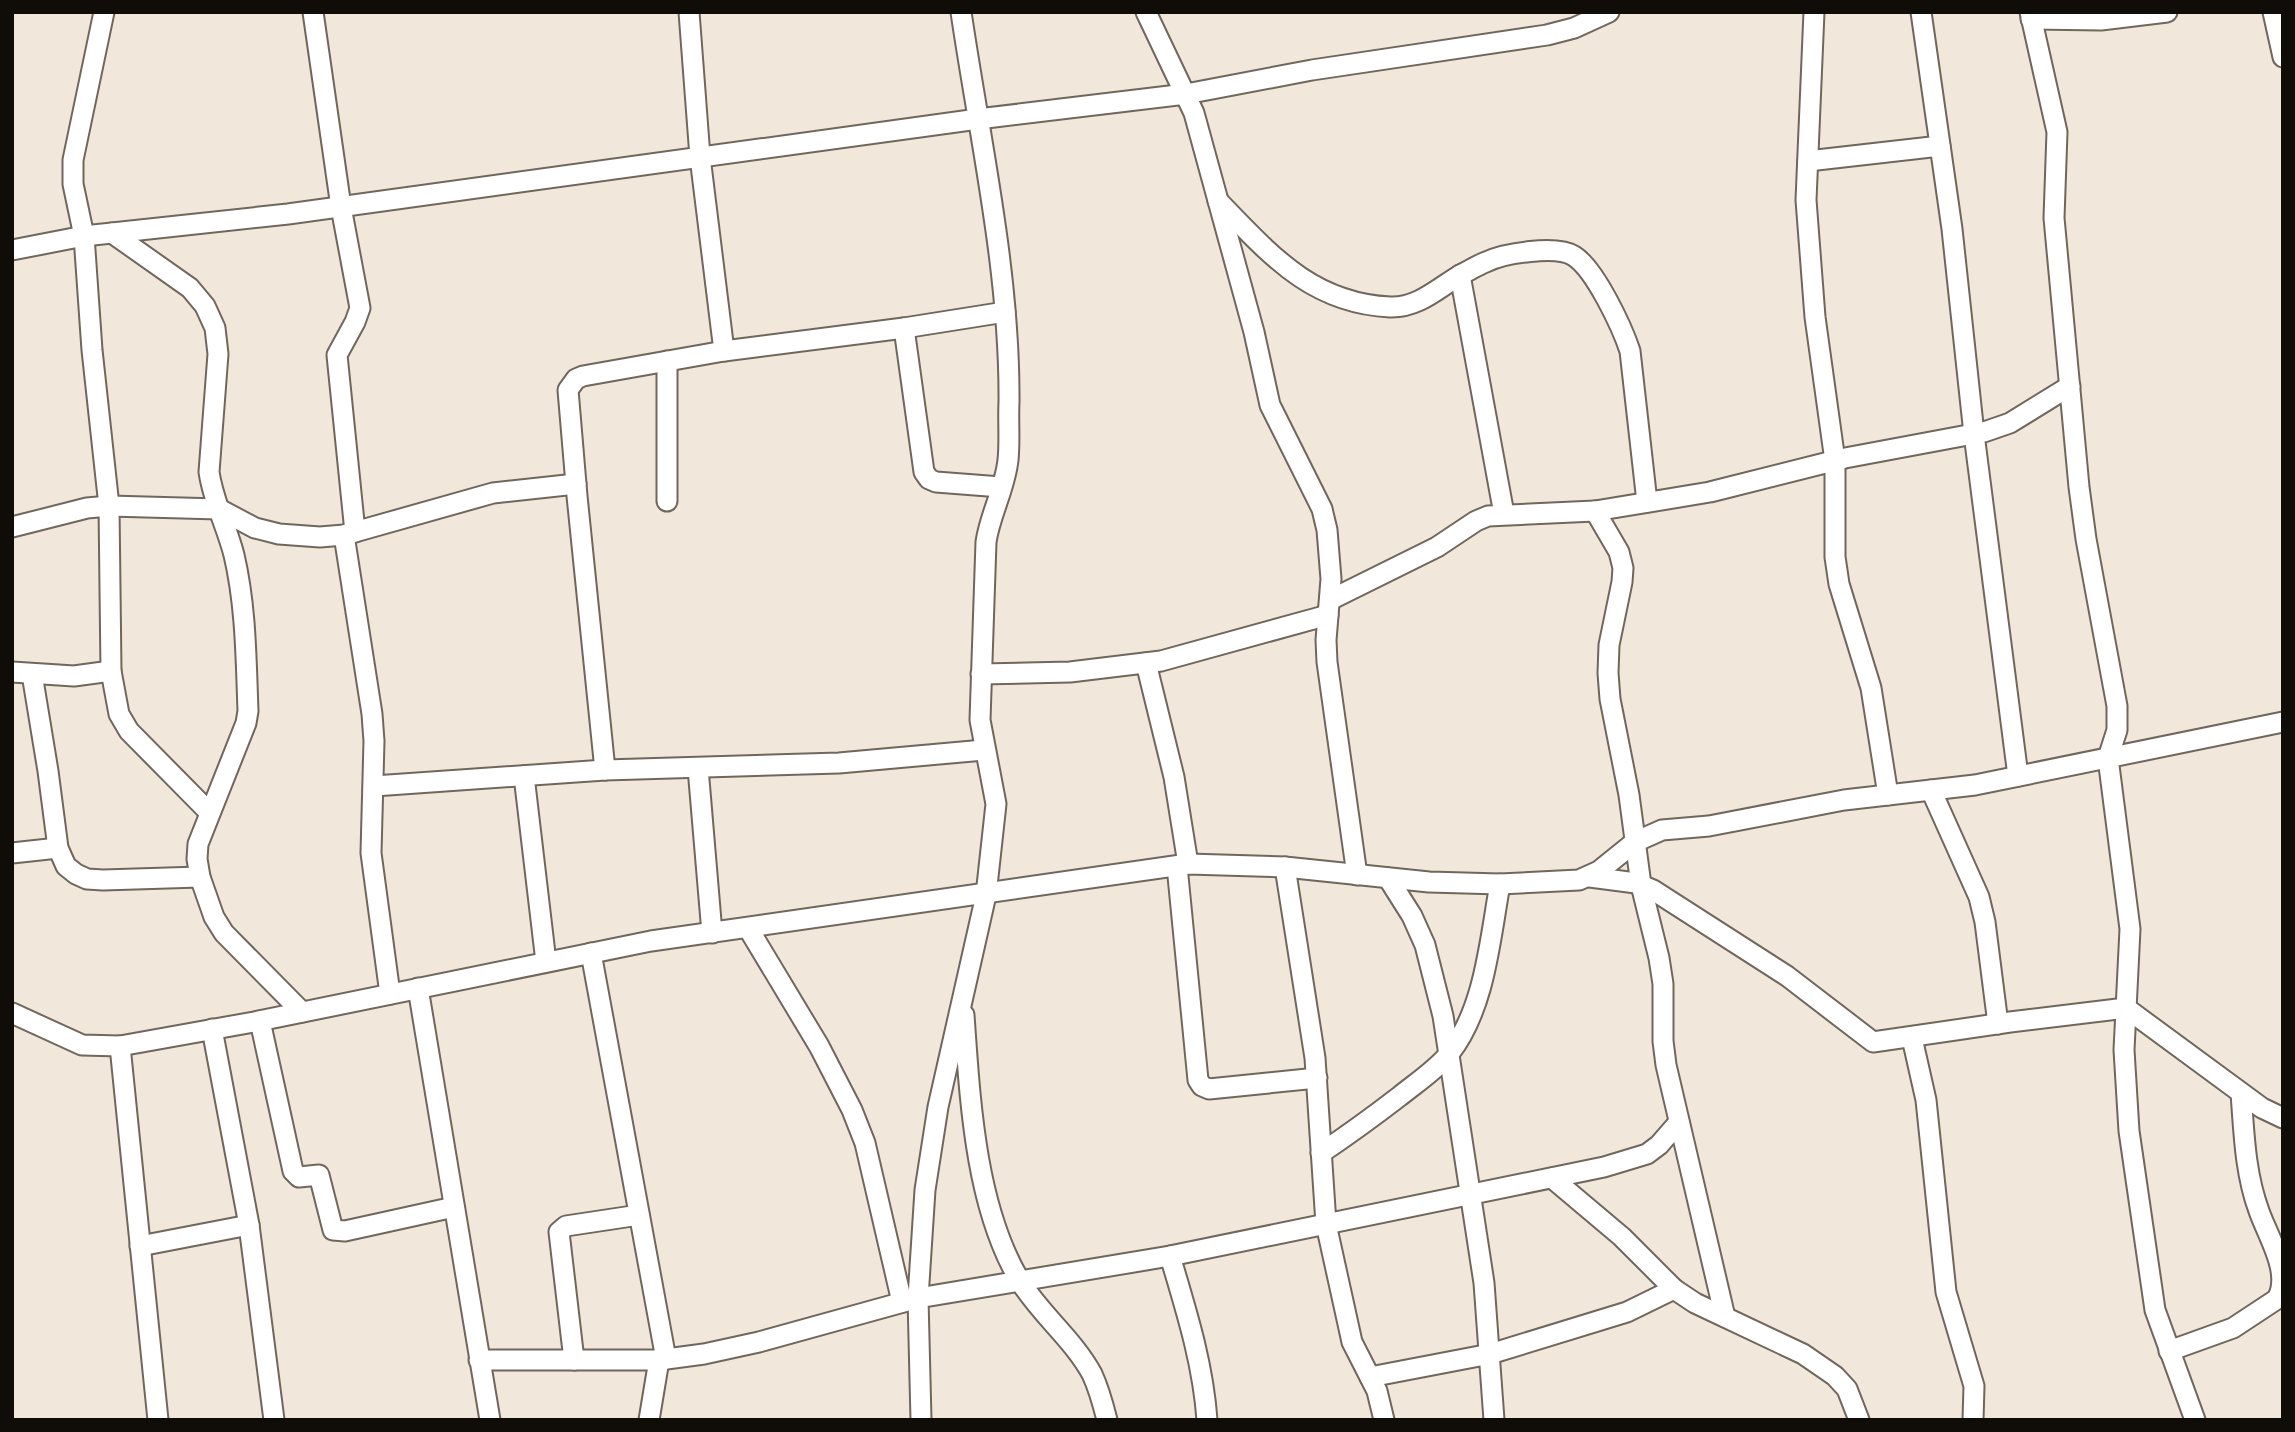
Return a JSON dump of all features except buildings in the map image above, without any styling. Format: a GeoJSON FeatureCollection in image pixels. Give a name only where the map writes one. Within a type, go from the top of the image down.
{"type":"FeatureCollection","features":[{"type":"Feature","properties":{"kind":"street"},"geometry":{"type":"LineString","coordinates":[[104,12],[73,160],[73,184],[84,236],[92,350],[109,506],[111,671],[119,714],[129,731],[209,812]]}},
{"type":"Feature","properties":{"kind":"street"},"geometry":{"type":"LineString","coordinates":[[313,12],[341,206],[360,308],[337,355],[349,533],[372,713],[374,786],[371,853],[390,994]]}},
{"type":"Feature","properties":{"kind":"street"},"geometry":{"type":"LineString","coordinates":[[689,12],[700,157],[723,351]]}},
{"type":"Feature","properties":{"kind":"street"},"geometry":{"type":"LineString","coordinates":[[910,1300],[938,1107],[986,895],[996,804],[995,786],[984,750],[979,720],[986,542],[1008,460],[1009,364],[1005,312],[961,12]]}},
{"type":"Feature","properties":{"kind":"street"},"geometry":{"type":"LineString","coordinates":[[1146,12],[1194,113],[1254,332],[1270,405],[1322,509],[1327,530],[1331,579],[1327,662],[1357,875]]}},
{"type":"Feature","properties":{"kind":"street"},"geometry":{"type":"LineString","coordinates":[[12,250],[84,236],[341,206],[978,119],[1186,94],[1312,70],[1547,35],[1573,20],[1609,12]]}},
{"type":"Feature","properties":{"kind":"street"},"geometry":{"type":"LineString","coordinates":[[1814,12],[1806,200],[1815,317],[1835,461],[1835,557],[1839,584],[1871,688],[1888,794]]}},
{"type":"Feature","properties":{"kind":"street"},"geometry":{"type":"LineString","coordinates":[[1921,12],[1955,255],[1974,434],[2018,776]]}},
{"type":"Feature","properties":{"kind":"street"},"geometry":{"type":"LineString","coordinates":[[2167,12],[2101,20],[2031,16],[2057,132],[2054,218],[2070,386],[2086,539],[2117,706],[2117,730],[2108,758],[2130,929],[2124,1050],[2129,1131],[2155,1310],[2194,1420]]}},
{"type":"Feature","properties":{"kind":"street"},"geometry":{"type":"LineString","coordinates":[[2273,12],[2283,57]]}},
{"type":"Feature","properties":{"kind":"street"},"geometry":{"type":"LineString","coordinates":[[1808,161],[1940,146]]}},
{"type":"Feature","properties":{"kind":"street"},"geometry":{"type":"LineString","coordinates":[[1217,200],[1271,255],[1296,276],[1324,291],[1391,307],[1414,303],[1488,260],[1521,253],[1561,250],[1572,254],[1584,263],[1622,328],[1630,351],[1647,502]]}},
{"type":"Feature","properties":{"kind":"street"},"geometry":{"type":"LineString","coordinates":[[112,233],[190,288],[205,306],[215,328],[218,354],[209,472],[211,488],[233,553],[241,588],[248,711],[246,723],[209,812],[198,844],[197,859],[200,877],[214,916],[224,933],[302,1012]]}},
{"type":"Feature","properties":{"kind":"street"},"geometry":{"type":"LineString","coordinates":[[1460,275],[1504,514]]}},
{"type":"Feature","properties":{"kind":"street"},"geometry":{"type":"LineString","coordinates":[[605,770],[576,484],[568,390],[571,384],[583,376],[723,351],[1005,312]]}},
{"type":"Feature","properties":{"kind":"street"},"geometry":{"type":"LineString","coordinates":[[904,328],[924,472],[929,479],[936,482],[1001,487]]}},
{"type":"Feature","properties":{"kind":"street"},"geometry":{"type":"LineString","coordinates":[[667,361],[667,501]]}},
{"type":"Feature","properties":{"kind":"street"},"geometry":{"type":"LineString","coordinates":[[981,674],[1070,672],[1146,663],[1208,649],[1329,608],[1488,516],[1594,511],[1710,492],[1835,461],[1974,434],[2010,423],[2070,386]]}},
{"type":"Feature","properties":{"kind":"street"},"geometry":{"type":"LineString","coordinates":[[12,527],[109,506],[219,509],[255,528],[279,534],[320,537],[349,533],[493,493],[576,484]]}},
{"type":"Feature","properties":{"kind":"street"},"geometry":{"type":"LineString","coordinates":[[1594,511],[1619,552],[1623,568],[1609,645],[1610,699],[1629,795],[1641,885],[1660,958],[1663,1041],[1679,1122],[1726,1317]]}},
{"type":"Feature","properties":{"kind":"street"},"geometry":{"type":"LineString","coordinates":[[1146,663],[1174,776],[1198,1080],[1202,1086],[1209,1089],[1317,1078]]}},
{"type":"Feature","properties":{"kind":"street"},"geometry":{"type":"LineString","coordinates":[[111,671],[74,676],[22,673],[48,771],[58,848],[66,866],[88,879],[200,877]]}},
{"type":"Feature","properties":{"kind":"street"},"geometry":{"type":"LineString","coordinates":[[12,1013],[82,1045],[120,1046],[651,941],[1183,865],[1285,867],[1388,878],[1500,884],[1579,880],[1590,877],[1634,842],[1662,830],[1709,826],[1844,800],[2018,776],[2283,722]]}},
{"type":"Feature","properties":{"kind":"street"},"geometry":{"type":"LineString","coordinates":[[374,786],[605,770],[839,763],[984,750]]}},
{"type":"Feature","properties":{"kind":"street"},"geometry":{"type":"LineString","coordinates":[[698,768],[712,933]]}},
{"type":"Feature","properties":{"kind":"street"},"geometry":{"type":"LineString","coordinates":[[524,776],[546,962]]}},
{"type":"Feature","properties":{"kind":"street"},"geometry":{"type":"LineString","coordinates":[[1931,790],[1979,897],[1998,1024]]}},
{"type":"Feature","properties":{"kind":"street"},"geometry":{"type":"LineString","coordinates":[[12,853],[58,848]]}},
{"type":"Feature","properties":{"kind":"street"},"geometry":{"type":"LineString","coordinates":[[1285,867],[1317,1078],[1326,1224],[1352,1342],[1377,1391],[1384,1420]]}},
{"type":"Feature","properties":{"kind":"street"},"geometry":{"type":"LineString","coordinates":[[1590,877],[1641,885],[1653,890],[1787,976],[1826,1004],[1867,1039],[1881,1042],[2126,1008],[2262,1108],[2283,1118]]}},
{"type":"Feature","properties":{"kind":"street"},"geometry":{"type":"LineString","coordinates":[[1388,878],[1412,916],[1425,945],[1443,1016],[1485,1283],[1494,1420]]}},
{"type":"Feature","properties":{"kind":"street"},"geometry":{"type":"LineString","coordinates":[[1321,1153],[1421,1080],[1449,1054],[1475,1004],[1485,969],[1500,884]]}},
{"type":"Feature","properties":{"kind":"street"},"geometry":{"type":"LineString","coordinates":[[748,928],[819,1046],[852,1110],[865,1143],[910,1300],[921,1420]]}},
{"type":"Feature","properties":{"kind":"street"},"geometry":{"type":"LineString","coordinates":[[590,953],[663,1360],[649,1420]]}},
{"type":"Feature","properties":{"kind":"street"},"geometry":{"type":"LineString","coordinates":[[418,988],[490,1420]]}},
{"type":"Feature","properties":{"kind":"street"},"geometry":{"type":"LineString","coordinates":[[962,994],[971,1112],[980,1162],[1003,1247],[1020,1281],[1091,1373],[1107,1420]]}},
{"type":"Feature","properties":{"kind":"street"},"geometry":{"type":"LineString","coordinates":[[260,1020],[293,1171],[299,1177],[319,1175],[333,1230],[345,1231],[453,1207]]}},
{"type":"Feature","properties":{"kind":"street"},"geometry":{"type":"LineString","coordinates":[[212,1029],[249,1225],[274,1420]]}},
{"type":"Feature","properties":{"kind":"street"},"geometry":{"type":"LineString","coordinates":[[1912,1038],[1926,1100],[1946,1292],[1973,1386],[1973,1420]]}},
{"type":"Feature","properties":{"kind":"street"},"geometry":{"type":"LineString","coordinates":[[120,1046],[158,1420]]}},
{"type":"Feature","properties":{"kind":"street"},"geometry":{"type":"LineString","coordinates":[[2169,1351],[2233,1328],[2277,1299],[2281,1292],[2283,1282],[2280,1264],[2258,1209],[2249,1177],[2241,1093]]}},
{"type":"Feature","properties":{"kind":"street"},"geometry":{"type":"LineString","coordinates":[[479,1360],[663,1360],[704,1354],[759,1342],[910,1300],[1170,1256],[1604,1167],[1647,1154],[1659,1145],[1679,1122]]}},
{"type":"Feature","properties":{"kind":"street"},"geometry":{"type":"LineString","coordinates":[[1552,1178],[1622,1237],[1674,1289],[1695,1303],[1803,1354],[1835,1376],[1847,1389],[1859,1420]]}},
{"type":"Feature","properties":{"kind":"street"},"geometry":{"type":"LineString","coordinates":[[574,1360],[559,1233],[566,1226],[639,1215]]}},
{"type":"Feature","properties":{"kind":"street"},"geometry":{"type":"LineString","coordinates":[[140,1246],[249,1225]]}},
{"type":"Feature","properties":{"kind":"street"},"geometry":{"type":"LineString","coordinates":[[1170,1256],[1196,1347],[1204,1384],[1207,1420]]}},
{"type":"Feature","properties":{"kind":"street"},"geometry":{"type":"LineString","coordinates":[[1370,1377],[1490,1354],[1627,1312],[1674,1289]]}}]}
